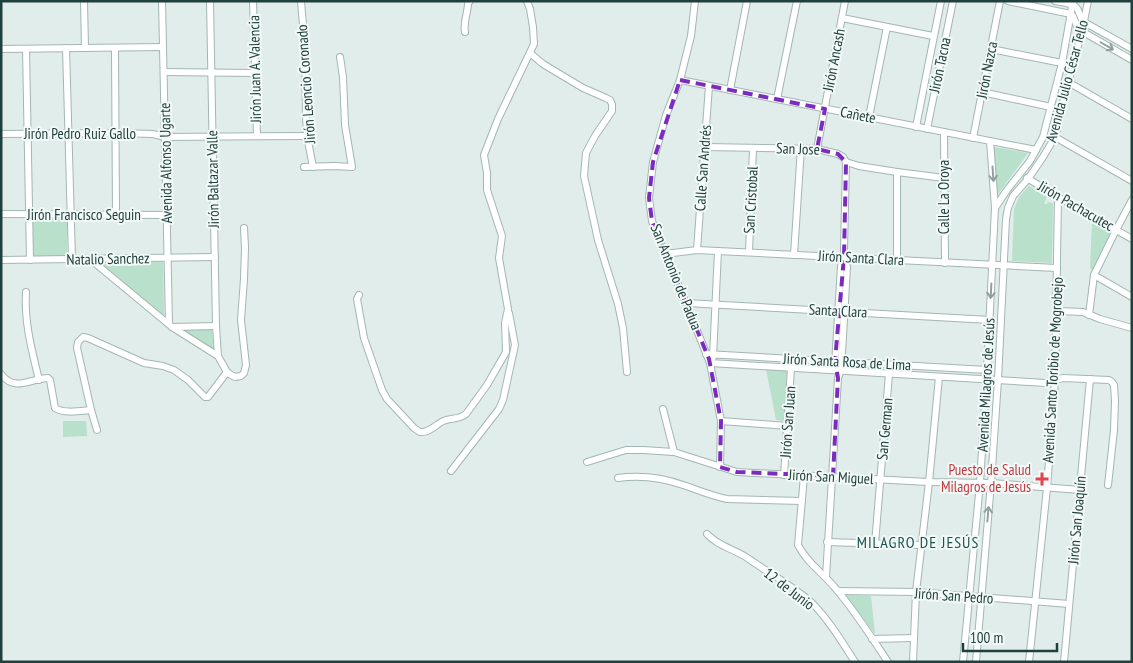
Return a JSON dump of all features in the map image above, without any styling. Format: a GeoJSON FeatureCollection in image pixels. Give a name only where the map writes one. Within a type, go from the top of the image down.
{"type":"FeatureCollection","features":[{"type":"Feature","properties":{"kind":"street"},"geometry":{"type":"LineString","coordinates":[[84,1],[85,48]]}},
{"type":"Feature","properties":{"kind":"street","name":"Avenida Alfonso Ugarte"},"geometry":{"type":"LineString","coordinates":[[162,1],[167,258],[171,325]]}},
{"type":"Feature","properties":{"kind":"street","name":"Jirón Baltazar Valle"},"geometry":{"type":"LineString","coordinates":[[210,1],[218,356]]}},
{"type":"Feature","properties":{"kind":"street","name":"Jirón Juan A. Valencia"},"geometry":{"type":"LineString","coordinates":[[254,1],[257,136]]}},
{"type":"Feature","properties":{"kind":"street","name":"Jirón Leoncio Coronado"},"geometry":{"type":"LineString","coordinates":[[301,1],[305,50],[307,136],[313,167]]}},
{"type":"Feature","properties":{"kind":"street"},"geometry":{"type":"LineString","coordinates":[[465,32],[464,24],[470,1]]}},
{"type":"Feature","properties":{"kind":"street"},"geometry":{"type":"LineString","coordinates":[[451,471],[499,409],[503,400],[515,345],[498,258],[502,236],[487,190],[484,155],[498,119],[534,44],[535,39],[527,1]]}},
{"type":"Feature","properties":{"kind":"street","name":"San Antonio de Padua"},"geometry":{"type":"LineString","coordinates":[[695,1],[691,36],[680,80],[666,115],[653,162],[649,198],[652,220],[665,254],[710,354],[722,421],[720,467]]}},
{"type":"Feature","properties":{"kind":"street"},"geometry":{"type":"LineString","coordinates":[[730,90],[747,1]]}},
{"type":"Feature","properties":{"kind":"street"},"geometry":{"type":"LineString","coordinates":[[777,99],[797,1]]}},
{"type":"Feature","properties":{"kind":"street","name":"Jirón Ancash"},"geometry":{"type":"LineString","coordinates":[[817,149],[845,1]]}},
{"type":"Feature","properties":{"kind":"street"},"geometry":{"type":"LineString","coordinates":[[916,126],[941,1]]}},
{"type":"Feature","properties":{"kind":"street","name":"Jirón Tacna"},"geometry":{"type":"LineString","coordinates":[[926,129],[953,1]]}},
{"type":"Feature","properties":{"kind":"street","name":"Jirón Nazca"},"geometry":{"type":"LineString","coordinates":[[973,138],[1000,1]]}},
{"type":"Feature","properties":{"kind":"street"},"geometry":{"type":"LineString","coordinates":[[1008,1],[1071,14],[1074,16],[1078,28],[1132,60]]}},
{"type":"Feature","properties":{"kind":"street"},"geometry":{"type":"LineString","coordinates":[[1055,1],[1073,3],[1084,22],[1132,49]]}},
{"type":"Feature","properties":{"kind":"street","name":"Avenida Julio César Tello"},"geometry":{"type":"LineString","coordinates":[[1008,208],[1014,196],[1043,158],[1055,137],[1088,1]]}},
{"type":"Feature","properties":{"kind":"street","name":"Avenida Julio César Tello"},"geometry":{"type":"LineString","coordinates":[[1000,199],[1020,174],[1043,137],[1062,63],[1073,3]]}},
{"type":"Feature","properties":{"kind":"street"},"geometry":{"type":"LineString","coordinates":[[842,18],[933,36]]}},
{"type":"Feature","properties":{"kind":"street"},"geometry":{"type":"LineString","coordinates":[[869,117],[887,27]]}},
{"type":"Feature","properties":{"kind":"street"},"geometry":{"type":"LineString","coordinates":[[1,49],[163,47]]}},
{"type":"Feature","properties":{"kind":"street"},"geometry":{"type":"LineString","coordinates":[[26,48],[30,260]]}},
{"type":"Feature","properties":{"kind":"street"},"geometry":{"type":"LineString","coordinates":[[66,48],[72,259]]}},
{"type":"Feature","properties":{"kind":"street"},"geometry":{"type":"LineString","coordinates":[[115,48],[116,215]]}},
{"type":"Feature","properties":{"kind":"street"},"geometry":{"type":"LineString","coordinates":[[991,49],[1062,63]]}},
{"type":"Feature","properties":{"kind":"street"},"geometry":{"type":"LineString","coordinates":[[530,53],[543,64],[583,88],[610,100],[612,104],[612,111],[595,136],[586,154],[584,176],[598,240],[618,304],[623,328],[627,372]]}},
{"type":"Feature","properties":{"kind":"street"},"geometry":{"type":"LineString","coordinates":[[304,167],[352,167],[345,125],[343,77],[340,58]]}},
{"type":"Feature","properties":{"kind":"street"},"geometry":{"type":"LineString","coordinates":[[164,72],[255,72]]}},
{"type":"Feature","properties":{"kind":"street","name":"Cañete"},"geometry":{"type":"LineString","coordinates":[[680,80],[1036,150]]}},
{"type":"Feature","properties":{"kind":"street"},"geometry":{"type":"LineString","coordinates":[[1068,82],[1132,118]]}},
{"type":"Feature","properties":{"kind":"street","name":"Calle San Andrés"},"geometry":{"type":"LineString","coordinates":[[697,250],[709,86]]}},
{"type":"Feature","properties":{"kind":"street"},"geometry":{"type":"LineString","coordinates":[[982,92],[1051,107]]}},
{"type":"Feature","properties":{"kind":"street","name":"Calle La Oroya"},"geometry":{"type":"LineString","coordinates":[[944,132],[945,263]]}},
{"type":"Feature","properties":{"kind":"street","name":"Jirón Pedro Ruiz Gallo"},"geometry":{"type":"LineString","coordinates":[[1,134],[116,133],[153,134],[165,137],[307,136]]}},
{"type":"Feature","properties":{"kind":"street"},"geometry":{"type":"LineString","coordinates":[[1055,137],[1132,181]]}},
{"type":"Feature","properties":{"kind":"street"},"geometry":{"type":"LineString","coordinates":[[990,141],[995,208]]}},
{"type":"Feature","properties":{"kind":"street","name":"San Jose"},"geometry":{"type":"LineString","coordinates":[[705,147],[817,149],[838,154],[846,162],[859,166],[944,178]]}},
{"type":"Feature","properties":{"kind":"street","name":"San Cristobal"},"geometry":{"type":"LineString","coordinates":[[749,252],[753,148]]}},
{"type":"Feature","properties":{"kind":"street"},"geometry":{"type":"LineString","coordinates":[[794,255],[801,148]]}},
{"type":"Feature","properties":{"kind":"street"},"geometry":{"type":"LineString","coordinates":[[826,577],[838,378],[841,266],[844,257],[846,162]]}},
{"type":"Feature","properties":{"kind":"street"},"geometry":{"type":"LineString","coordinates":[[897,172],[897,260]]}},
{"type":"Feature","properties":{"kind":"street","name":"Jirón Pachacutec"},"geometry":{"type":"LineString","coordinates":[[1020,174],[1058,198],[1132,239]]}},
{"type":"Feature","properties":{"kind":"street","name":"Avenida Santo Toribio de Mogrobejo"},"geometry":{"type":"LineString","coordinates":[[1029,662],[1047,488],[1055,380],[1058,198]]}},
{"type":"Feature","properties":{"kind":"street","name":"Avenida Milagros de Jesús"},"geometry":{"type":"LineString","coordinates":[[963,662],[980,482],[995,208],[1000,199]]}},
{"type":"Feature","properties":{"kind":"street"},"geometry":{"type":"LineString","coordinates":[[1089,315],[1094,275],[1132,200]]}},
{"type":"Feature","properties":{"kind":"street","name":"Avenida Milagros de Jesús"},"geometry":{"type":"LineString","coordinates":[[976,662],[991,483],[1008,208]]}},
{"type":"Feature","properties":{"kind":"street","name":"Jirón Francisco Seguin"},"geometry":{"type":"LineString","coordinates":[[1,214],[167,215]]}},
{"type":"Feature","properties":{"kind":"street"},"geometry":{"type":"LineString","coordinates":[[90,259],[171,325],[218,356],[227,372],[235,377],[241,376],[246,365],[241,320],[244,279],[244,228]]}},
{"type":"Feature","properties":{"kind":"street","name":"Jirón Santa Clara"},"geometry":{"type":"LineString","coordinates":[[665,254],[697,250],[1057,268]]}},
{"type":"Feature","properties":{"kind":"street"},"geometry":{"type":"LineString","coordinates":[[710,354],[716,304],[718,251]]}},
{"type":"Feature","properties":{"kind":"street","name":"Natalio Sanchez"},"geometry":{"type":"LineString","coordinates":[[1,260],[215,257]]}},
{"type":"Feature","properties":{"kind":"street"},"geometry":{"type":"LineString","coordinates":[[1094,275],[1132,297]]}},
{"type":"Feature","properties":{"kind":"street"},"geometry":{"type":"LineString","coordinates":[[26,292],[25,306],[29,334],[39,380]]}},
{"type":"Feature","properties":{"kind":"street"},"geometry":{"type":"LineString","coordinates":[[359,295],[357,299],[364,338],[382,390],[387,399],[420,432],[428,432],[445,420],[462,418],[487,386],[506,352],[505,322],[508,309]]}},
{"type":"Feature","properties":{"kind":"street","name":"Santa Clara"},"geometry":{"type":"LineString","coordinates":[[686,303],[990,320]]}},
{"type":"Feature","properties":{"kind":"street"},"geometry":{"type":"LineString","coordinates":[[1056,311],[1083,312],[1132,328]]}},
{"type":"Feature","properties":{"kind":"street"},"geometry":{"type":"LineString","coordinates":[[171,325],[216,326]]}},
{"type":"Feature","properties":{"kind":"street"},"geometry":{"type":"LineString","coordinates":[[97,430],[77,348],[78,342],[82,337],[144,362],[174,370],[188,380],[205,397],[208,397],[227,372]]}},
{"type":"Feature","properties":{"kind":"street","name":"Jirón Santa Rosa de Lima"},"geometry":{"type":"LineString","coordinates":[[710,354],[987,370]]}},
{"type":"Feature","properties":{"kind":"street","name":"Jirón Santa Rosa de Lima"},"geometry":{"type":"LineString","coordinates":[[711,363],[987,380],[1046,382],[1063,378],[1109,380],[1114,386],[1114,430],[1108,485]]}},
{"type":"Feature","properties":{"kind":"street","name":"Jirón San Juan"},"geometry":{"type":"LineString","coordinates":[[784,475],[791,368]]}},
{"type":"Feature","properties":{"kind":"street"},"geometry":{"type":"LineString","coordinates":[[1,374],[8,381],[16,384],[47,378],[50,380],[55,408],[72,411],[91,410]]}},
{"type":"Feature","properties":{"kind":"street","name":"San German"},"geometry":{"type":"LineString","coordinates":[[875,544],[889,374]]}},
{"type":"Feature","properties":{"kind":"street"},"geometry":{"type":"LineString","coordinates":[[913,662],[916,592],[939,377]]}},
{"type":"Feature","properties":{"kind":"street","name":"Jirón San Joaquín"},"geometry":{"type":"LineString","coordinates":[[1064,662],[1090,379]]}},
{"type":"Feature","properties":{"kind":"street"},"geometry":{"type":"LineString","coordinates":[[663,409],[674,452]]}},
{"type":"Feature","properties":{"kind":"street"},"geometry":{"type":"LineString","coordinates":[[722,421],[787,426]]}},
{"type":"Feature","properties":{"kind":"street","name":"Jirón San Miguel"},"geometry":{"type":"LineString","coordinates":[[587,462],[626,450],[674,452],[737,472],[929,482],[980,482],[1080,490]]}},
{"type":"Feature","properties":{"kind":"street"},"geometry":{"type":"LineString","coordinates":[[618,478],[629,476],[662,479],[727,499],[802,501]]}},
{"type":"Feature","properties":{"kind":"street"},"geometry":{"type":"LineString","coordinates":[[804,476],[798,545],[802,554],[838,591],[888,662]]}},
{"type":"Feature","properties":{"kind":"street","name":"12 de Junio"},"geometry":{"type":"LineString","coordinates":[[707,534],[715,542],[748,558],[813,604],[839,637],[855,662]]}},
{"type":"Feature","properties":{"kind":"street"},"geometry":{"type":"LineString","coordinates":[[827,542],[921,545]]}},
{"type":"Feature","properties":{"kind":"street","name":"Jirón San Pedro"},"geometry":{"type":"LineString","coordinates":[[838,591],[916,592],[1069,604]]}},
{"type":"Feature","properties":{"kind":"street"},"geometry":{"type":"LineString","coordinates":[[872,639],[914,638]]}},
{"type":"Feature","properties":{"kind":"highlighted area"},"geometry":{"type":"Polygon","coordinates":[[[680,80],[825,109],[817,149],[838,154],[846,162],[844,257],[835,361],[838,378],[833,476],[737,472],[720,467],[721,421],[709,359],[652,221],[649,198],[653,162],[680,80]]]}},
{"type":"Feature","properties":{"kind":"green space"},"geometry":{"type":"Polygon","coordinates":[[[994,147],[1028,153],[997,196],[994,147]]]}},
{"type":"Feature","properties":{"kind":"green space"},"geometry":{"type":"Polygon","coordinates":[[[1029,186],[1047,197],[1044,204],[1048,202],[1053,203],[1052,263],[1012,261],[1014,209],[1019,197],[1029,186]]]}},
{"type":"Feature","properties":{"kind":"green space"},"geometry":{"type":"Polygon","coordinates":[[[33,218],[67,218],[67,256],[33,256],[33,218]]]}},
{"type":"Feature","properties":{"kind":"green space"},"geometry":{"type":"Polygon","coordinates":[[[1092,223],[1111,232],[1093,271],[1090,268],[1092,223]]]}},
{"type":"Feature","properties":{"kind":"green space"},"geometry":{"type":"Polygon","coordinates":[[[163,262],[164,316],[102,264],[163,262]]]}},
{"type":"Feature","properties":{"kind":"green space"},"geometry":{"type":"Polygon","coordinates":[[[184,330],[212,330],[214,352],[184,330]]]}},
{"type":"Feature","properties":{"kind":"green space"},"geometry":{"type":"Polygon","coordinates":[[[766,369],[787,370],[784,421],[776,420],[766,369]]]}},
{"type":"Feature","properties":{"kind":"green space"},"geometry":{"type":"Polygon","coordinates":[[[63,421],[86,421],[87,436],[63,437],[63,421]]]}},
{"type":"Feature","properties":{"kind":"green space"},"geometry":{"type":"Polygon","coordinates":[[[846,595],[871,596],[875,634],[846,595]]]}},
{"type":"Feature","properties":{"kind":"place","name":"Puesto de Salud Milagros de Jesús"},"geometry":{"type":"Point","coordinates":[1042,479]}},
{"type":"Feature","properties":{"kind":"district","name":"MILAGRO DE JESÚS"},"geometry":{"type":"Point","coordinates":[918,542]}}]}
